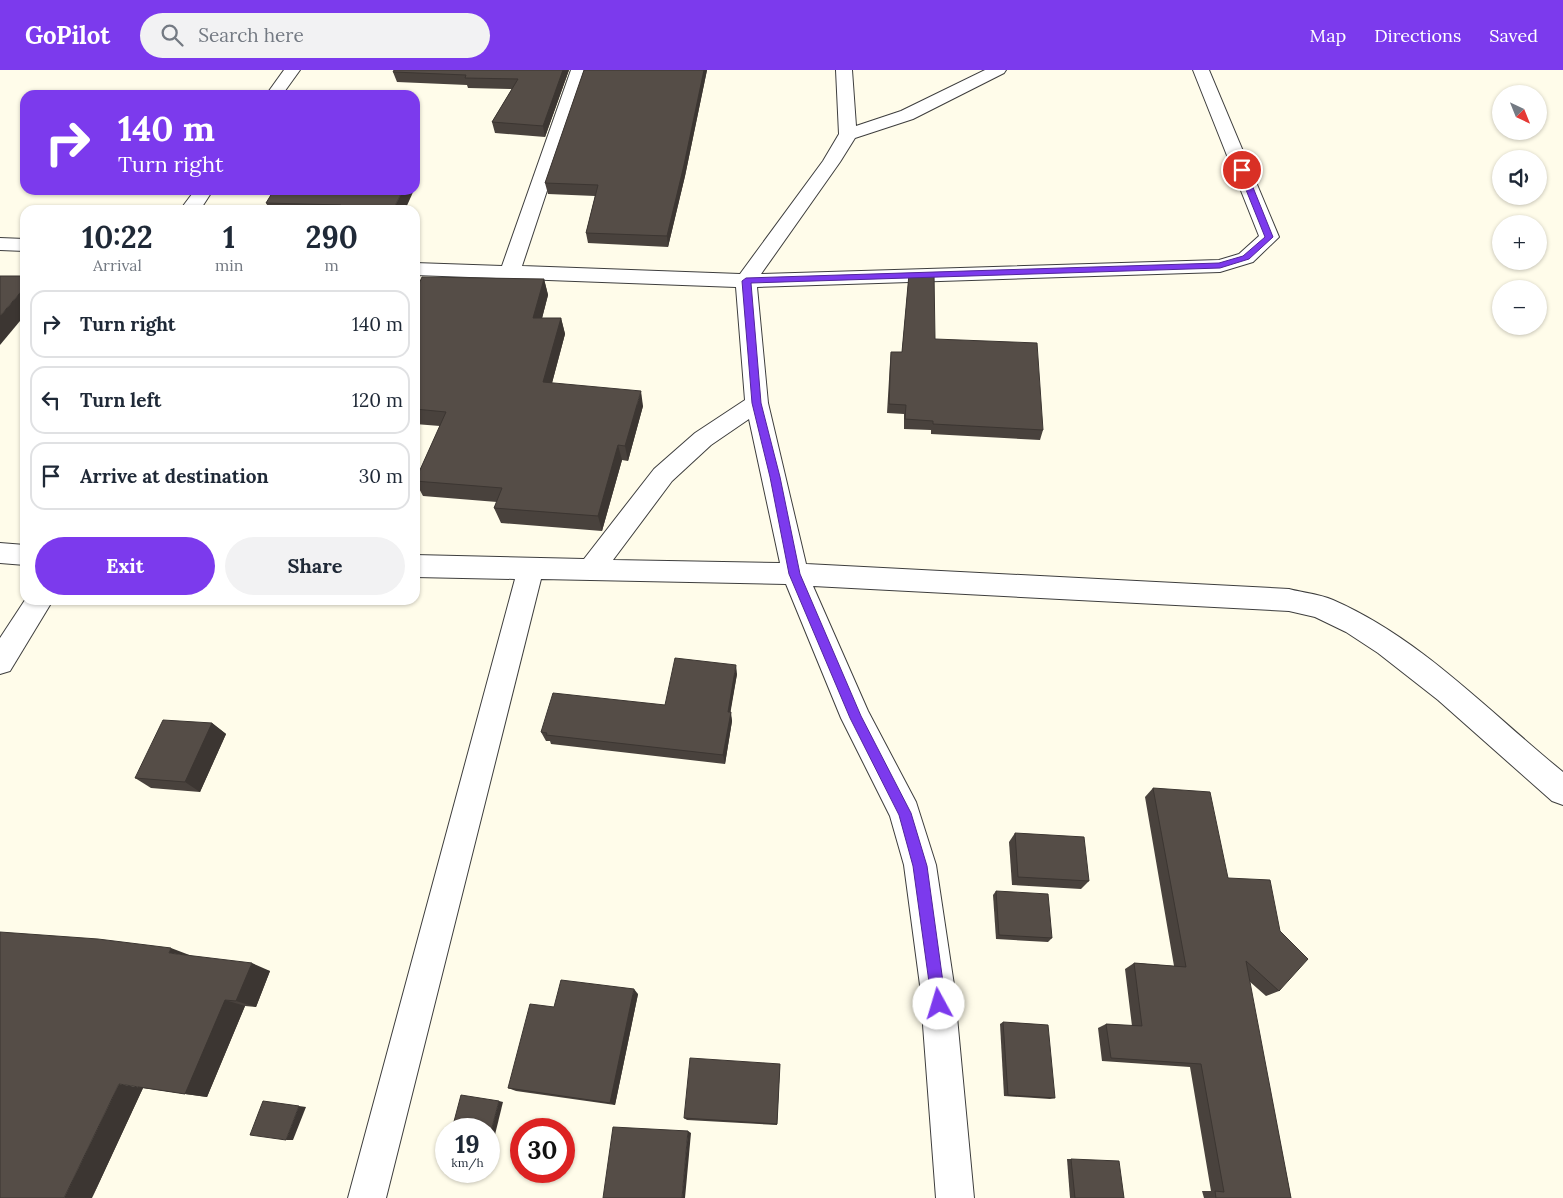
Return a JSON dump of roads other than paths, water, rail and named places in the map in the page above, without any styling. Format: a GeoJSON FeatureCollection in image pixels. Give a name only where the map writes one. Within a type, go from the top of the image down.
{"type":"FeatureCollection","features":[{"type":"Feature","properties":{"kind":"street"},"geometry":{"type":"LineString","coordinates":[[278,90],[292,70]]}},
{"type":"Feature","properties":{"kind":"street"},"geometry":{"type":"LineString","coordinates":[[510,272],[579,70]]}},
{"type":"Feature","properties":{"kind":"street"},"geometry":{"type":"LineString","coordinates":[[844,70],[848,134],[831,162],[746,281],[757,403],[775,477],[795,574],[856,718],[905,813],[920,866],[937,985],[955,1198]]}},
{"type":"Feature","properties":{"kind":"street"},"geometry":{"type":"LineString","coordinates":[[848,134],[907,115],[998,70]]}},
{"type":"Feature","properties":{"kind":"street"},"geometry":{"type":"LineString","coordinates":[[420,269],[746,281],[1220,266],[1246,258],[1269,237],[1201,70]]}},
{"type":"Feature","properties":{"kind":"street"},"geometry":{"type":"LineString","coordinates":[[0,244],[20,245]]}},
{"type":"Feature","properties":{"kind":"street"},"geometry":{"type":"LineString","coordinates":[[590,570],[662,475],[703,439],[757,403]]}},
{"type":"Feature","properties":{"kind":"street"},"geometry":{"type":"LineString","coordinates":[[0,552],[20,554]]}},
{"type":"Feature","properties":{"kind":"street"},"geometry":{"type":"LineString","coordinates":[[420,566],[795,574],[1289,600],[1321,608],[1364,630],[1418,667],[1563,791]]}},
{"type":"Feature","properties":{"kind":"street"},"geometry":{"type":"LineString","coordinates":[[367,1198],[531,568]]}},
{"type":"Feature","properties":{"kind":"street"},"geometry":{"type":"LineString","coordinates":[[0,662],[37,605]]}}]}
